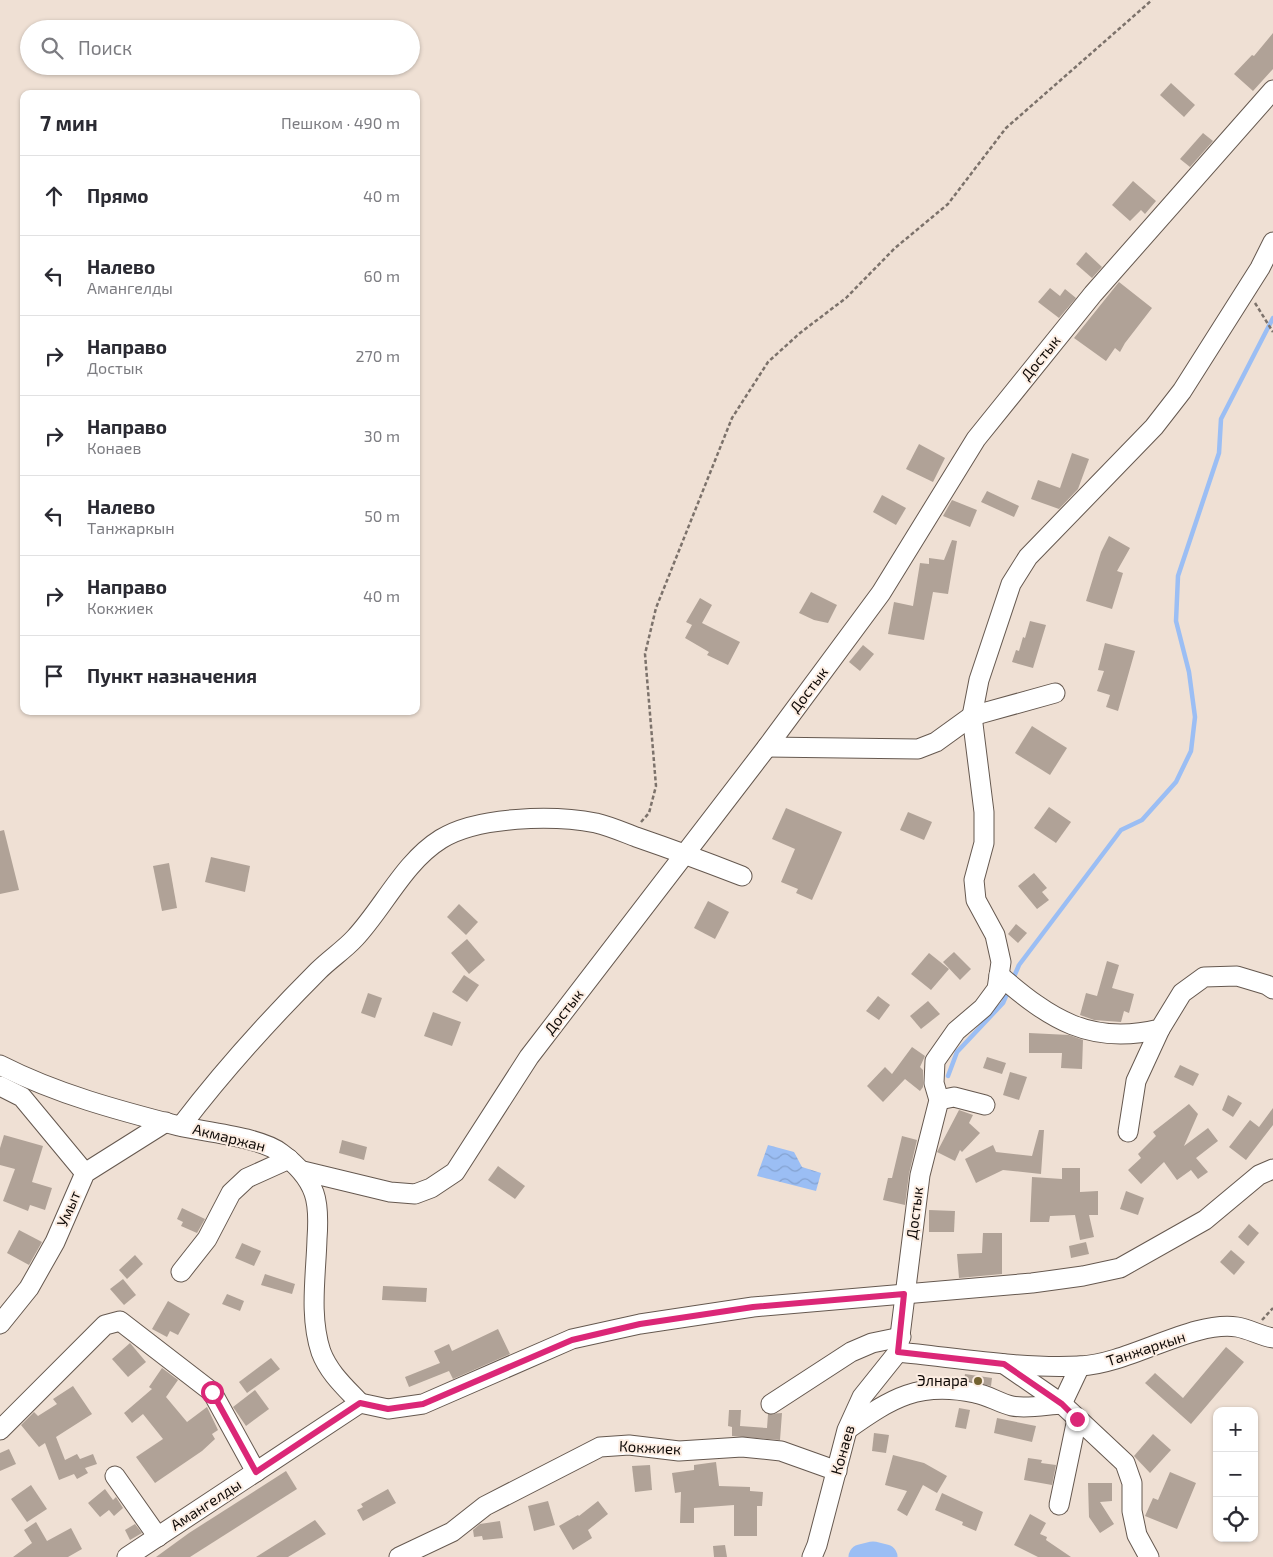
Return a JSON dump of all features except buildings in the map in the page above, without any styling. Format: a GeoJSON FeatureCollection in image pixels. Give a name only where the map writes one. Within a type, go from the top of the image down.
{"type":"FeatureCollection","features":[{"type":"Feature","properties":{"kind":"street","name":"Достык"},"geometry":{"type":"LineString","coordinates":[[296,1165],[390,1192],[415,1194],[431,1188],[455,1172],[529,1057],[767,747],[881,593],[976,439],[1093,294],[1273,90]]}},
{"type":"Feature","properties":{"kind":"street","name":"Достык"},"geometry":{"type":"LineString","coordinates":[[904,1294],[920,1176],[939,1100],[934,1083],[935,1061],[956,1031],[983,1008],[996,989],[1001,962],[995,935],[976,900],[974,880],[984,843],[984,812],[972,716],[979,680],[1011,584],[1028,558],[1154,427],[1182,391],[1247,288],[1273,242]]}},
{"type":"Feature","properties":{"kind":"street"},"geometry":{"type":"LineString","coordinates":[[767,747],[918,749],[936,742],[972,716],[1055,693]]}},
{"type":"Feature","properties":{"kind":"street","name":"Умыт"},"geometry":{"type":"LineString","coordinates":[[0,1324],[28,1288],[55,1242],[85,1173],[173,1124],[320,970],[355,938],[417,859],[441,839],[468,827],[493,821],[542,819],[596,824],[685,853],[742,876]]}},
{"type":"Feature","properties":{"kind":"street"},"geometry":{"type":"LineString","coordinates":[[999,975],[1026,998],[1062,1022],[1103,1034],[1141,1034],[1160,1029]]}},
{"type":"Feature","properties":{"kind":"street"},"geometry":{"type":"LineString","coordinates":[[1128,1132],[1136,1082],[1160,1029],[1182,993],[1204,978],[1237,976],[1267,984],[1273,989]]}},
{"type":"Feature","properties":{"kind":"street","name":"Акмаржан"},"geometry":{"type":"LineString","coordinates":[[0,1065],[40,1085],[173,1124],[238,1137],[279,1151],[296,1165]]}},
{"type":"Feature","properties":{"kind":"street"},"geometry":{"type":"LineString","coordinates":[[0,1086],[22,1097],[85,1173]]}},
{"type":"Feature","properties":{"kind":"street"},"geometry":{"type":"LineString","coordinates":[[939,1100],[954,1097],[985,1105]]}},
{"type":"Feature","properties":{"kind":"street"},"geometry":{"type":"LineString","coordinates":[[181,1272],[207,1239],[231,1193],[247,1178],[296,1165],[315,1195],[318,1224],[314,1314],[321,1352],[336,1379],[360,1403],[388,1409],[423,1404],[572,1340],[640,1324],[753,1307],[1041,1282],[1120,1268],[1205,1220],[1260,1175],[1273,1169]]}},
{"type":"Feature","properties":{"kind":"street"},"geometry":{"type":"LineString","coordinates":[[900,1344],[904,1294]]}},
{"type":"Feature","properties":{"kind":"street"},"geometry":{"type":"LineString","coordinates":[[0,1430],[105,1325],[120,1321],[212,1392],[256,1472]]}},
{"type":"Feature","properties":{"kind":"street","name":"Танжаркын"},"geometry":{"type":"LineString","coordinates":[[771,1404],[851,1352],[872,1343],[900,1344],[1004,1364],[1080,1366],[1110,1362],[1210,1328],[1237,1327],[1273,1339]]}},
{"type":"Feature","properties":{"kind":"street","name":"Конаев"},"geometry":{"type":"LineString","coordinates":[[812,1557],[847,1430],[862,1397],[900,1344]]}},
{"type":"Feature","properties":{"kind":"street"},"geometry":{"type":"LineString","coordinates":[[1004,1364],[1062,1404],[1125,1463],[1132,1482],[1132,1511],[1137,1535],[1149,1557]]}},
{"type":"Feature","properties":{"kind":"street"},"geometry":{"type":"LineString","coordinates":[[1062,1404],[1080,1366]]}},
{"type":"Feature","properties":{"kind":"street"},"geometry":{"type":"LineString","coordinates":[[847,1430],[892,1400],[906,1394],[945,1388],[977,1393],[1013,1406],[1062,1404]]}},
{"type":"Feature","properties":{"kind":"street","name":"Амангелды"},"geometry":{"type":"LineString","coordinates":[[127,1557],[360,1403]]}},
{"type":"Feature","properties":{"kind":"street"},"geometry":{"type":"LineString","coordinates":[[1059,1505],[1077,1419]]}},
{"type":"Feature","properties":{"kind":"street","name":"Кокжиек"},"geometry":{"type":"LineString","coordinates":[[399,1557],[452,1532],[485,1506],[600,1447],[629,1445],[679,1451],[742,1447],[781,1451],[837,1471]]}},
{"type":"Feature","properties":{"kind":"street"},"geometry":{"type":"LineString","coordinates":[[115,1476],[158,1537]]}},
{"type":"Feature","properties":{"kind":"path"},"geometry":{"type":"LineString","coordinates":[[631,835],[649,813],[656,786],[645,654],[654,617],[732,418],[768,362],[800,333],[846,298],[895,248],[948,204],[1006,128],[1152,0]]}},
{"type":"Feature","properties":{"kind":"path"},"geometry":{"type":"LineString","coordinates":[[1247,288],[1273,332]]}},
{"type":"Feature","properties":{"kind":"water"},"geometry":{"type":"Polygon","coordinates":[[[768,1145],[794,1152],[802,1167],[821,1173],[816,1191],[757,1176],[768,1145]]]}},
{"type":"Feature","properties":{"kind":"waterway"},"geometry":{"type":"LineString","coordinates":[[1013,979],[1019,965],[1121,830],[1142,820],[1176,782],[1191,751],[1195,717],[1189,672],[1176,621],[1178,576],[1219,453],[1221,419],[1273,318]]}},
{"type":"Feature","properties":{"kind":"waterway"},"geometry":{"type":"LineString","coordinates":[[948,1076],[957,1052],[1003,1003],[1009,989]]}},
{"type":"Feature","properties":{"kind":"waterway"},"geometry":{"type":"LineString","coordinates":[[861,1557],[873,1554],[885,1557]]}},
{"type":"Feature","properties":{"kind":"place","name":"Элнара"},"geometry":{"type":"Point","coordinates":[978,1381]}},
{"type":"Feature","properties":{"kind":"route"},"geometry":{"type":"LineString","coordinates":[[212,1392],[256,1472],[360,1403],[388,1409],[423,1404],[572,1340],[640,1324],[753,1307],[904,1294],[898,1352],[1004,1364],[1062,1404],[1077,1419]]}}]}
